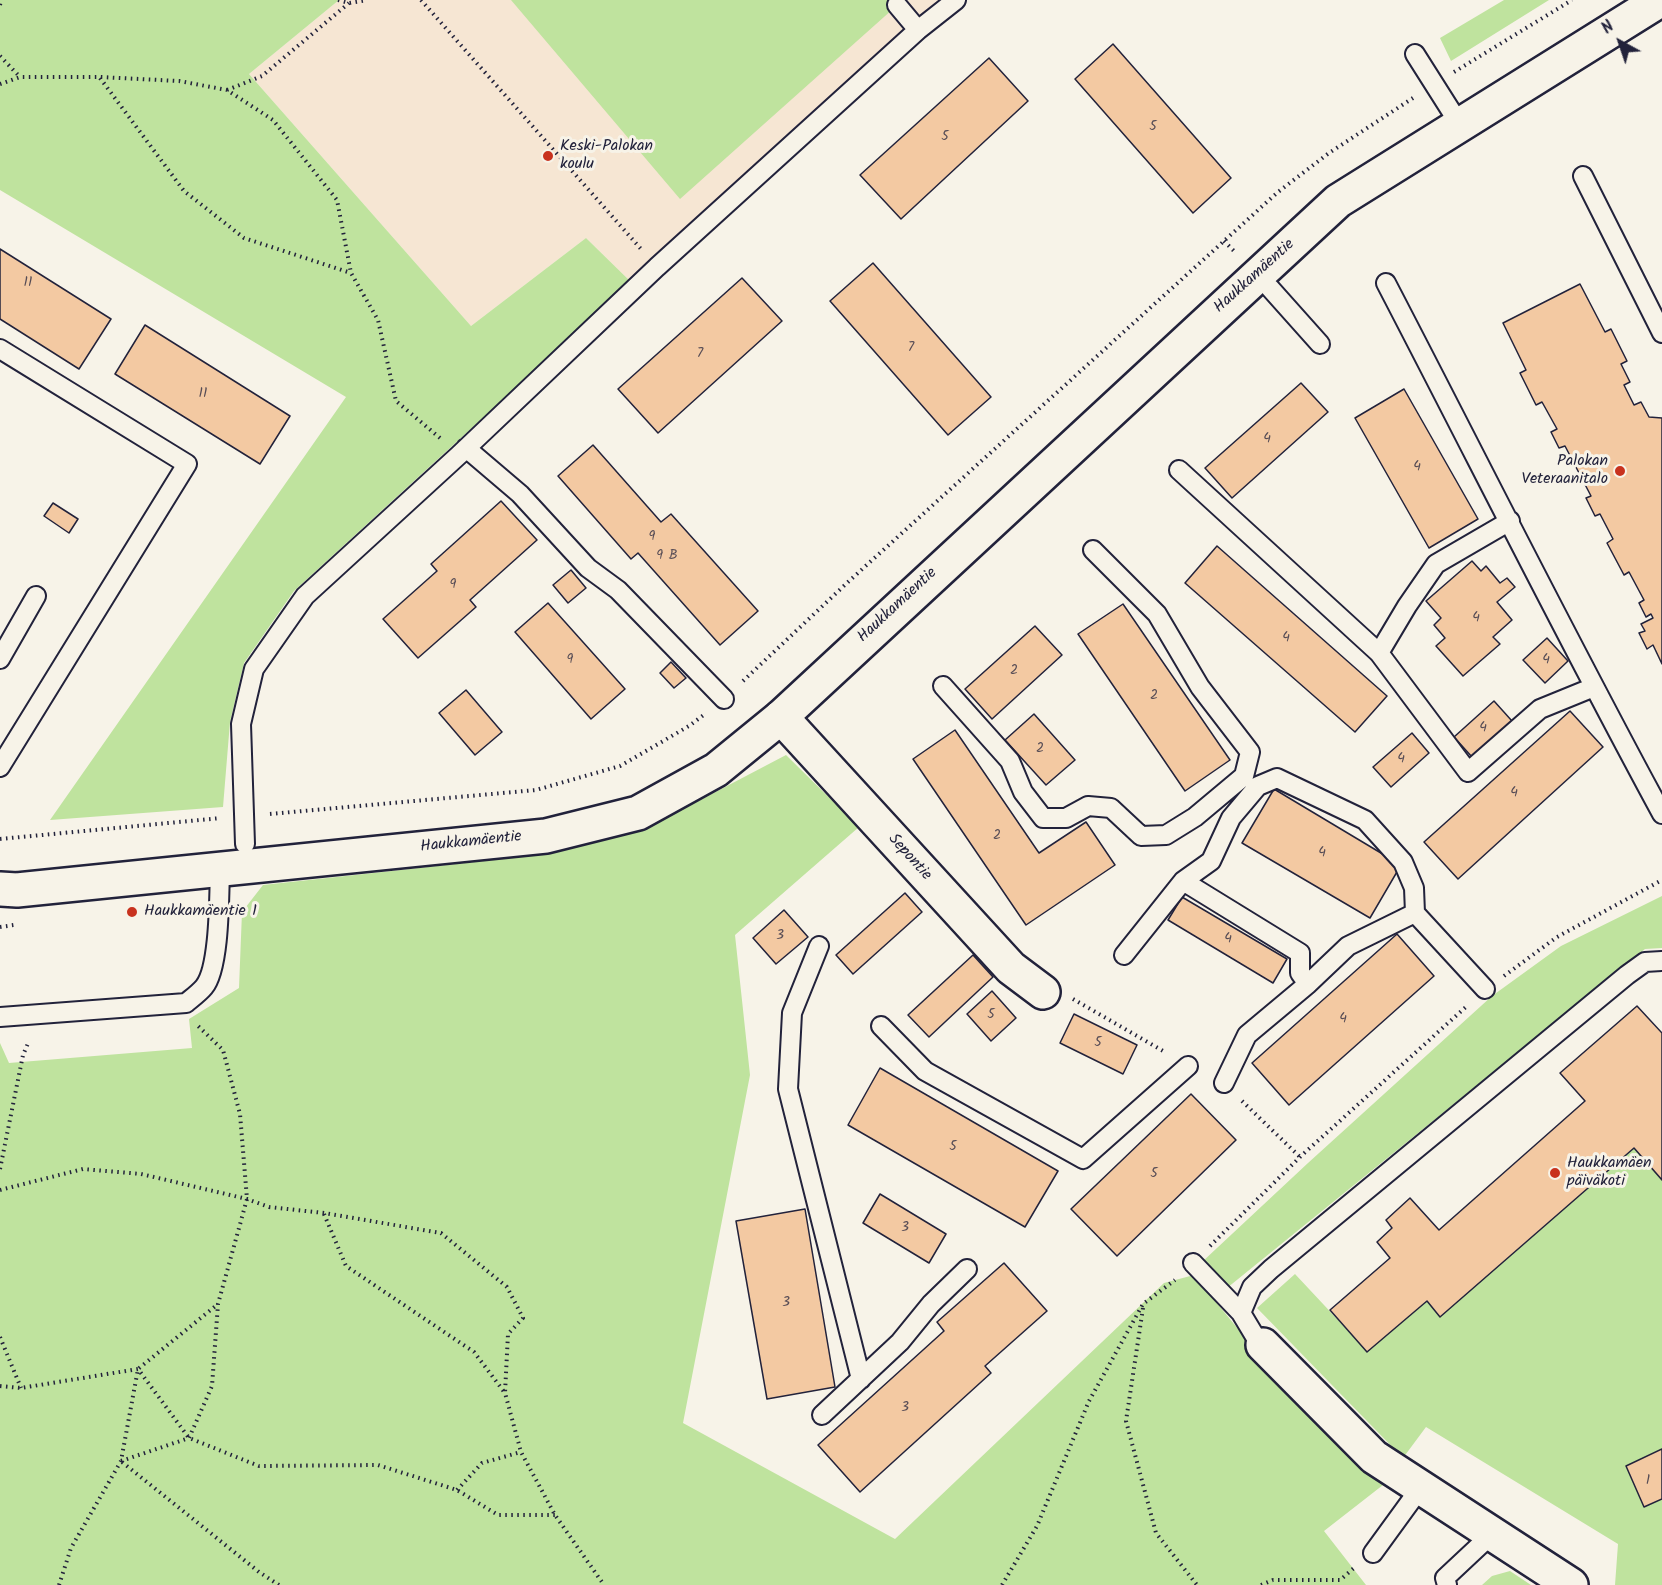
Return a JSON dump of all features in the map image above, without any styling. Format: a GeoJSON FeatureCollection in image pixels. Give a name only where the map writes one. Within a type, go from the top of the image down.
{"type":"FeatureCollection","features":[{"type":"Feature","properties":{"kind":"street","name":"Haukkamäentie"},"geometry":{"type":"LineString","coordinates":[[0,889],[17,890],[546,836],[638,813],[716,770],[781,717],[1338,201],[1660,0]]}},
{"type":"Feature","properties":{"kind":"street","name":"Sepontie"},"geometry":{"type":"LineString","coordinates":[[781,717],[1011,968],[1043,992]]}},
{"type":"Feature","properties":{"kind":"street"},"geometry":{"type":"LineString","coordinates":[[1263,1345],[1374,1457],[1571,1585]]}},
{"type":"Feature","properties":{"kind":"lane"},"geometry":{"type":"LineString","coordinates":[[245,844],[241,724],[254,669],[305,596],[462,452],[657,267],[918,30],[956,0]]}},
{"type":"Feature","properties":{"kind":"lane"},"geometry":{"type":"LineString","coordinates":[[897,5],[918,30]]}},
{"type":"Feature","properties":{"kind":"lane"},"geometry":{"type":"LineString","coordinates":[[1415,54],[1460,125]]}},
{"type":"Feature","properties":{"kind":"lane"},"geometry":{"type":"LineString","coordinates":[[1583,177],[1662,333]]}},
{"type":"Feature","properties":{"kind":"lane"},"geometry":{"type":"LineString","coordinates":[[1386,283],[1662,814]]}},
{"type":"Feature","properties":{"kind":"lane"},"geometry":{"type":"LineString","coordinates":[[1270,288],[1320,344]]}},
{"type":"Feature","properties":{"kind":"lane"},"geometry":{"type":"LineString","coordinates":[[0,349],[187,464],[0,767]]}},
{"type":"Feature","properties":{"kind":"lane"},"geometry":{"type":"LineString","coordinates":[[462,452],[520,494],[588,568],[618,590],[724,699]]}},
{"type":"Feature","properties":{"kind":"lane"},"geometry":{"type":"LineString","coordinates":[[1179,470],[1379,653],[1468,772],[1540,709],[1594,687]]}},
{"type":"Feature","properties":{"kind":"lane"},"geometry":{"type":"LineString","coordinates":[[1379,653],[1407,606],[1437,564],[1510,521]]}},
{"type":"Feature","properties":{"kind":"lane"},"geometry":{"type":"LineString","coordinates":[[943,686],[1010,761],[1023,792],[1043,818],[1066,818],[1088,806],[1111,808],[1142,836],[1166,835],[1195,817],[1244,776],[1250,752],[1200,687],[1157,614],[1093,550]]}},
{"type":"Feature","properties":{"kind":"lane"},"geometry":{"type":"LineString","coordinates":[[0,659],[36,596]]}},
{"type":"Feature","properties":{"kind":"lane"},"geometry":{"type":"LineString","coordinates":[[1124,955],[1183,881],[1211,861],[1231,818],[1258,786],[1277,778],[1365,820],[1402,862],[1414,888],[1415,913],[1485,989]]}},
{"type":"Feature","properties":{"kind":"lane"},"geometry":{"type":"LineString","coordinates":[[0,1017],[181,1003],[205,986],[210,976],[218,933],[219,869]]}},
{"type":"Feature","properties":{"kind":"lane"},"geometry":{"type":"LineString","coordinates":[[1183,881],[1300,953],[1300,973],[1308,984]]}},
{"type":"Feature","properties":{"kind":"lane"},"geometry":{"type":"LineString","coordinates":[[1224,1083],[1247,1035],[1308,984],[1348,946],[1415,913]]}},
{"type":"Feature","properties":{"kind":"lane"},"geometry":{"type":"LineString","coordinates":[[819,946],[792,1013],[788,1089],[861,1379]]}},
{"type":"Feature","properties":{"kind":"lane"},"geometry":{"type":"LineString","coordinates":[[1241,1313],[1252,1287],[1271,1269],[1627,975],[1645,962],[1662,961]]}},
{"type":"Feature","properties":{"kind":"lane"},"geometry":{"type":"LineString","coordinates":[[881,1026],[925,1071],[1083,1159],[1188,1066]]}},
{"type":"Feature","properties":{"kind":"lane"},"geometry":{"type":"LineString","coordinates":[[1193,1263],[1241,1313],[1256,1338],[1263,1345]]}},
{"type":"Feature","properties":{"kind":"lane"},"geometry":{"type":"LineString","coordinates":[[822,1415],[900,1342],[931,1304],[968,1269]]}},
{"type":"Feature","properties":{"kind":"lane"},"geometry":{"type":"LineString","coordinates":[[1373,1553],[1421,1487]]}},
{"type":"Feature","properties":{"kind":"lane"},"geometry":{"type":"LineString","coordinates":[[1447,1585],[1444,1578],[1492,1534]]}},
{"type":"Feature","properties":{"kind":"path"},"geometry":{"type":"LineString","coordinates":[[0,5],[1,0]]}},
{"type":"Feature","properties":{"kind":"path"},"geometry":{"type":"LineString","coordinates":[[338,0],[349,3],[367,0]]}},
{"type":"Feature","properties":{"kind":"path"},"geometry":{"type":"LineString","coordinates":[[421,0],[657,267]]}},
{"type":"Feature","properties":{"kind":"path"},"geometry":{"type":"LineString","coordinates":[[0,839],[536,790],[620,766],[689,726],[724,699],[848,582],[1278,192],[1329,153],[1434,84],[1572,0]]}},
{"type":"Feature","properties":{"kind":"path"},"geometry":{"type":"LineString","coordinates":[[227,90],[262,76],[349,3]]}},
{"type":"Feature","properties":{"kind":"path"},"geometry":{"type":"LineString","coordinates":[[0,56],[20,77]]}},
{"type":"Feature","properties":{"kind":"path"},"geometry":{"type":"LineString","coordinates":[[0,84],[20,77],[100,77],[179,81],[227,90],[273,120],[337,200],[351,273],[378,320],[396,401],[462,452]]}},
{"type":"Feature","properties":{"kind":"path"},"geometry":{"type":"LineString","coordinates":[[100,77],[184,191],[244,238],[351,273]]}},
{"type":"Feature","properties":{"kind":"path"},"geometry":{"type":"LineString","coordinates":[[121,1461],[189,1438],[212,1386],[218,1304],[247,1199],[240,1114],[223,1050],[181,1003]]}},
{"type":"Feature","properties":{"kind":"path"},"geometry":{"type":"LineString","coordinates":[[0,1169],[23,1055],[42,1014]]}},
{"type":"Feature","properties":{"kind":"path"},"geometry":{"type":"LineString","coordinates":[[1002,1585],[1037,1526],[1089,1401],[1143,1304],[1180,1276],[1300,1157]]}},
{"type":"Feature","properties":{"kind":"path"},"geometry":{"type":"LineString","coordinates":[[0,1190],[36,1179],[83,1169],[141,1174],[247,1199],[269,1207],[324,1213],[441,1233],[507,1287],[523,1318],[508,1335],[505,1393],[521,1452],[555,1515],[604,1585]]}},
{"type":"Feature","properties":{"kind":"path"},"geometry":{"type":"LineString","coordinates":[[324,1213],[346,1266],[474,1352],[505,1393]]}},
{"type":"Feature","properties":{"kind":"path"},"geometry":{"type":"LineString","coordinates":[[0,1386],[21,1388],[138,1369],[218,1304]]}},
{"type":"Feature","properties":{"kind":"path"},"geometry":{"type":"LineString","coordinates":[[1143,1304],[1126,1421],[1156,1533],[1197,1585]]}},
{"type":"Feature","properties":{"kind":"path"},"geometry":{"type":"LineString","coordinates":[[0,1337],[21,1388]]}},
{"type":"Feature","properties":{"kind":"path"},"geometry":{"type":"LineString","coordinates":[[138,1369],[189,1438],[259,1466],[378,1465],[457,1490],[498,1515],[555,1515]]}},
{"type":"Feature","properties":{"kind":"path"},"geometry":{"type":"LineString","coordinates":[[59,1585],[71,1548],[121,1461],[138,1369]]}},
{"type":"Feature","properties":{"kind":"path"},"geometry":{"type":"LineString","coordinates":[[457,1490],[482,1463],[521,1452]]}},
{"type":"Feature","properties":{"kind":"path"},"geometry":{"type":"LineString","coordinates":[[121,1461],[259,1572],[279,1585]]}},
{"type":"Feature","properties":{"kind":"path"},"geometry":{"type":"LineString","coordinates":[[1261,1585],[1273,1580],[1340,1580],[1373,1553]]}},
{"type":"Feature","properties":{"kind":"shaded area","name":"Keski-Palokan koulu"},"geometry":{"type":"Polygon","coordinates":[[[339,0],[958,0],[631,282],[586,238],[471,326],[249,74],[339,0]]]}},
{"type":"Feature","properties":{"kind":"green space"},"geometry":{"type":"Polygon","coordinates":[[[0,0],[339,0],[249,74],[471,326],[586,238],[631,282],[294,591],[244,663],[230,722],[223,807],[50,820],[346,397],[0,190],[0,0]]]}},
{"type":"Feature","properties":{"kind":"green space"},"geometry":{"type":"Polygon","coordinates":[[[511,0],[903,0],[680,199],[511,0]]]}},
{"type":"Feature","properties":{"kind":"green space"},"geometry":{"type":"Polygon","coordinates":[[[1504,0],[1549,0],[1451,61],[1440,38],[1504,0]]]}},
{"type":"Feature","properties":{"kind":"green space"},"geometry":{"type":"Polygon","coordinates":[[[786,755],[859,827],[735,935],[750,1075],[683,1423],[895,1539],[1164,1283],[1194,1275],[1256,1351],[1383,1485],[1324,1531],[1366,1585],[0,1585],[0,1043],[9,1063],[192,1048],[189,1019],[239,988],[242,912],[263,885],[548,854],[647,828],[786,755]]]}},
{"type":"Feature","properties":{"kind":"green space"},"geometry":{"type":"Polygon","coordinates":[[[1662,896],[1662,948],[1645,949],[1227,1288],[1202,1262],[1492,996],[1561,946],[1662,896]]]}},
{"type":"Feature","properties":{"kind":"green space"},"geometry":{"type":"Polygon","coordinates":[[[1634,1148],[1662,1180],[1662,1585],[1615,1585],[1618,1544],[1426,1427],[1403,1458],[1257,1308],[1295,1274],[1367,1351],[1427,1301],[1440,1317],[1634,1148]]]}},
{"type":"Feature","properties":{"kind":"green space"},"geometry":{"type":"Polygon","coordinates":[[[1510,1571],[1531,1585],[1482,1585],[1492,1576],[1510,1571]]]}},
{"type":"Feature","properties":{"kind":"building"},"geometry":{"type":"Polygon","coordinates":[[[1113,44],[1231,178],[1193,213],[1075,79],[1113,44]]]}},
{"type":"Feature","properties":{"kind":"building"},"geometry":{"type":"Polygon","coordinates":[[[989,58],[1028,101],[901,219],[860,175],[989,58]]]}},
{"type":"Feature","properties":{"kind":"building"},"geometry":{"type":"Polygon","coordinates":[[[0,249],[111,319],[79,369],[0,319],[0,249]]]}},
{"type":"Feature","properties":{"kind":"building"},"geometry":{"type":"Polygon","coordinates":[[[873,263],[991,397],[948,435],[830,301],[873,263]]]}},
{"type":"Feature","properties":{"kind":"building"},"geometry":{"type":"Polygon","coordinates":[[[742,278],[782,321],[658,433],[618,389],[742,278]]]}},
{"type":"Feature","properties":{"kind":"building","name":"Palokan Veteraanitalo"},"geometry":{"type":"Polygon","coordinates":[[[1580,284],[1605,332],[1611,329],[1627,361],[1621,364],[1630,382],[1624,385],[1634,405],[1641,402],[1649,417],[1662,418],[1662,664],[1653,645],[1647,649],[1639,633],[1645,631],[1641,624],[1653,618],[1651,614],[1646,617],[1639,603],[1644,600],[1629,572],[1624,575],[1607,543],[1613,539],[1600,514],[1595,516],[1586,498],[1591,496],[1565,446],[1559,448],[1551,432],[1557,429],[1542,402],[1536,405],[1520,373],[1526,370],[1503,323],[1580,284]]]}},
{"type":"Feature","properties":{"kind":"building"},"geometry":{"type":"Polygon","coordinates":[[[145,325],[290,416],[260,464],[115,374],[145,325]]]}},
{"type":"Feature","properties":{"kind":"building"},"geometry":{"type":"Polygon","coordinates":[[[1301,383],[1328,412],[1232,498],[1205,468],[1301,383]]]}},
{"type":"Feature","properties":{"kind":"building"},"geometry":{"type":"Polygon","coordinates":[[[1404,389],[1478,519],[1429,548],[1355,418],[1404,389]]]}},
{"type":"Feature","properties":{"kind":"building"},"geometry":{"type":"Polygon","coordinates":[[[593,445],[661,522],[671,514],[758,611],[720,645],[638,553],[631,559],[558,476],[593,445]]]}},
{"type":"Feature","properties":{"kind":"building"},"geometry":{"type":"Polygon","coordinates":[[[501,501],[537,540],[470,600],[476,607],[418,658],[383,619],[437,571],[431,564],[501,501]]]}},
{"type":"Feature","properties":{"kind":"building"},"geometry":{"type":"Polygon","coordinates":[[[53,503],[78,519],[69,533],[44,516],[53,503]]]}},
{"type":"Feature","properties":{"kind":"building"},"geometry":{"type":"Polygon","coordinates":[[[1217,546],[1387,696],[1355,732],[1185,583],[1217,546]]]}},
{"type":"Feature","properties":{"kind":"building"},"geometry":{"type":"Polygon","coordinates":[[[1472,561],[1481,571],[1486,566],[1500,583],[1507,578],[1515,587],[1497,602],[1512,620],[1493,637],[1500,644],[1463,676],[1436,646],[1445,638],[1434,625],[1441,618],[1426,601],[1472,561]]]}},
{"type":"Feature","properties":{"kind":"building"},"geometry":{"type":"Polygon","coordinates":[[[571,570],[586,588],[568,603],[553,585],[571,570]]]}},
{"type":"Feature","properties":{"kind":"building"},"geometry":{"type":"Polygon","coordinates":[[[548,603],[625,689],[591,719],[515,632],[548,603]]]}},
{"type":"Feature","properties":{"kind":"building"},"geometry":{"type":"Polygon","coordinates":[[[1123,604],[1230,760],[1185,791],[1078,634],[1123,604]]]}},
{"type":"Feature","properties":{"kind":"building"},"geometry":{"type":"Polygon","coordinates":[[[1035,626],[1062,655],[992,719],[965,689],[1035,626]]]}},
{"type":"Feature","properties":{"kind":"building"},"geometry":{"type":"Polygon","coordinates":[[[1547,638],[1568,661],[1545,683],[1523,660],[1547,638]]]}},
{"type":"Feature","properties":{"kind":"building"},"geometry":{"type":"Polygon","coordinates":[[[671,662],[686,678],[674,688],[660,673],[671,662]]]}},
{"type":"Feature","properties":{"kind":"building"},"geometry":{"type":"Polygon","coordinates":[[[466,690],[502,732],[475,755],[439,713],[466,690]]]}},
{"type":"Feature","properties":{"kind":"building"},"geometry":{"type":"Polygon","coordinates":[[[1494,701],[1512,721],[1472,757],[1454,737],[1494,701]]]}},
{"type":"Feature","properties":{"kind":"building"},"geometry":{"type":"Polygon","coordinates":[[[1570,711],[1603,747],[1458,879],[1424,842],[1570,711]]]}},
{"type":"Feature","properties":{"kind":"building"},"geometry":{"type":"Polygon","coordinates":[[[1034,714],[1075,760],[1046,785],[1005,740],[1034,714]]]}},
{"type":"Feature","properties":{"kind":"building"},"geometry":{"type":"Polygon","coordinates":[[[955,730],[1039,853],[1086,822],[1115,865],[1026,925],[913,759],[955,730]]]}},
{"type":"Feature","properties":{"kind":"building"},"geometry":{"type":"Polygon","coordinates":[[[1412,733],[1429,753],[1391,787],[1373,767],[1412,733]]]}},
{"type":"Feature","properties":{"kind":"building"},"geometry":{"type":"Polygon","coordinates":[[[1274,789],[1401,865],[1370,918],[1242,843],[1274,789]]]}},
{"type":"Feature","properties":{"kind":"building"},"geometry":{"type":"Polygon","coordinates":[[[905,893],[922,912],[853,974],[836,955],[905,893]]]}},
{"type":"Feature","properties":{"kind":"building"},"geometry":{"type":"Polygon","coordinates":[[[1182,897],[1287,959],[1273,983],[1168,920],[1182,897]]]}},
{"type":"Feature","properties":{"kind":"building"},"geometry":{"type":"Polygon","coordinates":[[[784,910],[808,937],[776,964],[753,938],[784,910]]]}},
{"type":"Feature","properties":{"kind":"building"},"geometry":{"type":"Polygon","coordinates":[[[1397,934],[1434,976],[1289,1105],[1252,1063],[1397,934]]]}},
{"type":"Feature","properties":{"kind":"building"},"geometry":{"type":"Polygon","coordinates":[[[973,955],[993,977],[929,1037],[908,1015],[973,955]]]}},
{"type":"Feature","properties":{"kind":"building"},"geometry":{"type":"Polygon","coordinates":[[[992,991],[1016,1018],[991,1041],[967,1014],[992,991]]]}},
{"type":"Feature","properties":{"kind":"building","name":"Haukkamäen päiväkoti"},"geometry":{"type":"Polygon","coordinates":[[[1637,1006],[1662,1033],[1662,1180],[1634,1148],[1440,1317],[1427,1301],[1367,1352],[1330,1310],[1390,1258],[1377,1242],[1392,1228],[1386,1220],[1410,1198],[1439,1230],[1585,1101],[1560,1073],[1637,1006]]]}},
{"type":"Feature","properties":{"kind":"building"},"geometry":{"type":"Polygon","coordinates":[[[1074,1014],[1137,1045],[1123,1074],[1060,1043],[1074,1014]]]}},
{"type":"Feature","properties":{"kind":"building"},"geometry":{"type":"Polygon","coordinates":[[[880,1068],[1058,1171],[1025,1227],[848,1125],[880,1068]]]}},
{"type":"Feature","properties":{"kind":"building"},"geometry":{"type":"Polygon","coordinates":[[[1191,1094],[1236,1140],[1117,1256],[1071,1209],[1191,1094]]]}},
{"type":"Feature","properties":{"kind":"building"},"geometry":{"type":"Polygon","coordinates":[[[880,1194],[946,1234],[929,1263],[863,1223],[880,1194]]]}},
{"type":"Feature","properties":{"kind":"building"},"geometry":{"type":"Polygon","coordinates":[[[805,1209],[835,1387],[767,1399],[736,1221],[805,1209]]]}},
{"type":"Feature","properties":{"kind":"building"},"geometry":{"type":"Polygon","coordinates":[[[1004,1263],[1047,1311],[985,1366],[991,1373],[860,1492],[818,1445],[944,1331],[937,1322],[1004,1263]]]}},
{"type":"Feature","properties":{"kind":"building"},"geometry":{"type":"Polygon","coordinates":[[[1662,1449],[1662,1499],[1644,1507],[1626,1466],[1662,1449]]]}},
{"type":"Feature","properties":{"kind":"place","name":"Keski-Palokan koulu"},"geometry":{"type":"Point","coordinates":[548,156]}},
{"type":"Feature","properties":{"kind":"place","name":"Palokan Veteraanitalo"},"geometry":{"type":"Point","coordinates":[1620,471]}},
{"type":"Feature","properties":{"kind":"place","name":"Haukkamäentie 1"},"geometry":{"type":"Point","coordinates":[132,912]}},
{"type":"Feature","properties":{"kind":"place","name":"Haukkamäen päiväkoti"},"geometry":{"type":"Point","coordinates":[1555,1173]}}]}
